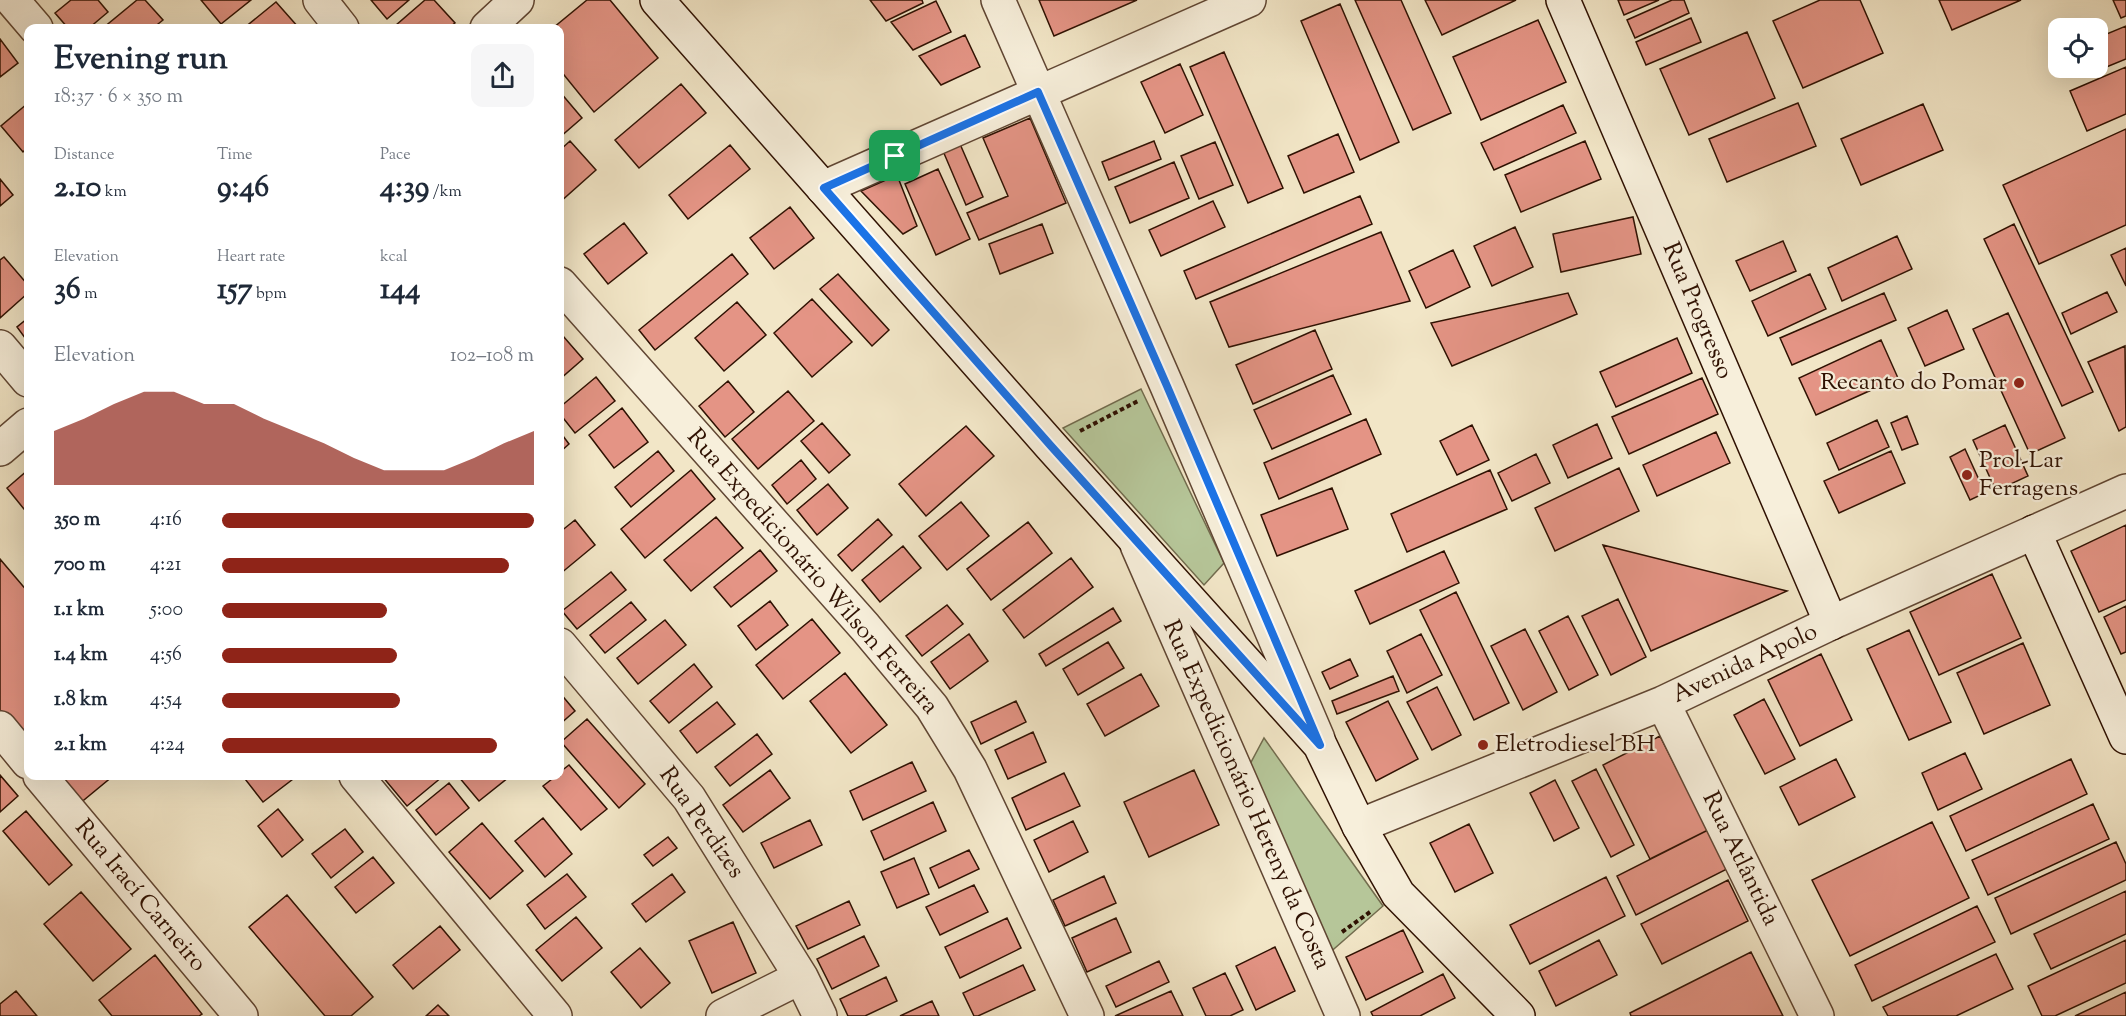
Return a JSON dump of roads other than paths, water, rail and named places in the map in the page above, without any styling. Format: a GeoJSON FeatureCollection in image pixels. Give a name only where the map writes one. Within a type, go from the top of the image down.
{"type":"FeatureCollection","features":[{"type":"Feature","properties":{"kind":"street"},"geometry":{"type":"LineString","coordinates":[[12,0],[33,24]]}},
{"type":"Feature","properties":{"kind":"street"},"geometry":{"type":"LineString","coordinates":[[320,0],[339,24]]}},
{"type":"Feature","properties":{"kind":"street"},"geometry":{"type":"LineString","coordinates":[[491,24],[517,0]]}},
{"type":"Feature","properties":{"kind":"street"},"geometry":{"type":"LineString","coordinates":[[657,0],[1051,446],[1320,745]]}},
{"type":"Feature","properties":{"kind":"street"},"geometry":{"type":"LineString","coordinates":[[998,0],[1167,386],[1320,745],[1359,826],[1398,894],[1518,1016]]}},
{"type":"Feature","properties":{"kind":"street"},"geometry":{"type":"LineString","coordinates":[[824,188],[1249,0]]}},
{"type":"Feature","properties":{"kind":"street","name":"Rua Progresso"},"geometry":{"type":"LineString","coordinates":[[1563,0],[1831,622]]}},
{"type":"Feature","properties":{"kind":"street","name":"Rua Expedicionário Wilson Ferreira"},"geometry":{"type":"LineString","coordinates":[[564,288],[865,627],[932,707],[970,769],[1087,1016]]}},
{"type":"Feature","properties":{"kind":"street"},"geometry":{"type":"LineString","coordinates":[[0,347],[24,375]]}},
{"type":"Feature","properties":{"kind":"street"},"geometry":{"type":"LineString","coordinates":[[0,449],[24,428]]}},
{"type":"Feature","properties":{"kind":"street","name":"Avenida Apolo"},"geometry":{"type":"LineString","coordinates":[[1359,826],[1663,703],[1831,622],[2126,491]]}},
{"type":"Feature","properties":{"kind":"street"},"geometry":{"type":"LineString","coordinates":[[2034,532],[2126,737]]}},
{"type":"Feature","properties":{"kind":"street","name":"Rua Expedicionário Hereny da Costa"},"geometry":{"type":"LineString","coordinates":[[1135,540],[1314,951],[1334,1013]]}},
{"type":"Feature","properties":{"kind":"street","name":"Rua Perdizes"},"geometry":{"type":"LineString","coordinates":[[564,650],[689,798],[801,977],[820,1016]]}},
{"type":"Feature","properties":{"kind":"street","name":"Rua Atlântida"},"geometry":{"type":"LineString","coordinates":[[1663,703],[1817,1016]]}},
{"type":"Feature","properties":{"kind":"street"},"geometry":{"type":"LineString","coordinates":[[0,728],[24,757]]}},
{"type":"Feature","properties":{"kind":"street","name":"Rua Irací Carneiro"},"geometry":{"type":"LineString","coordinates":[[43,780],[241,1016]]}},
{"type":"Feature","properties":{"kind":"street"},"geometry":{"type":"LineString","coordinates":[[359,780],[555,1016]]}},
{"type":"Feature","properties":{"kind":"street"},"geometry":{"type":"LineString","coordinates":[[723,1016],[801,977]]}},
{"type":"Feature","properties":{"kind":"place","name":"Recanto do Pomar"},"geometry":{"type":"Point","coordinates":[2019,383]}},
{"type":"Feature","properties":{"kind":"place","name":"Prol-Lar Ferragens"},"geometry":{"type":"Point","coordinates":[1967,475]}},
{"type":"Feature","properties":{"kind":"place","name":"Eletrodiesel BH"},"geometry":{"type":"Point","coordinates":[1483,745]}}]}
